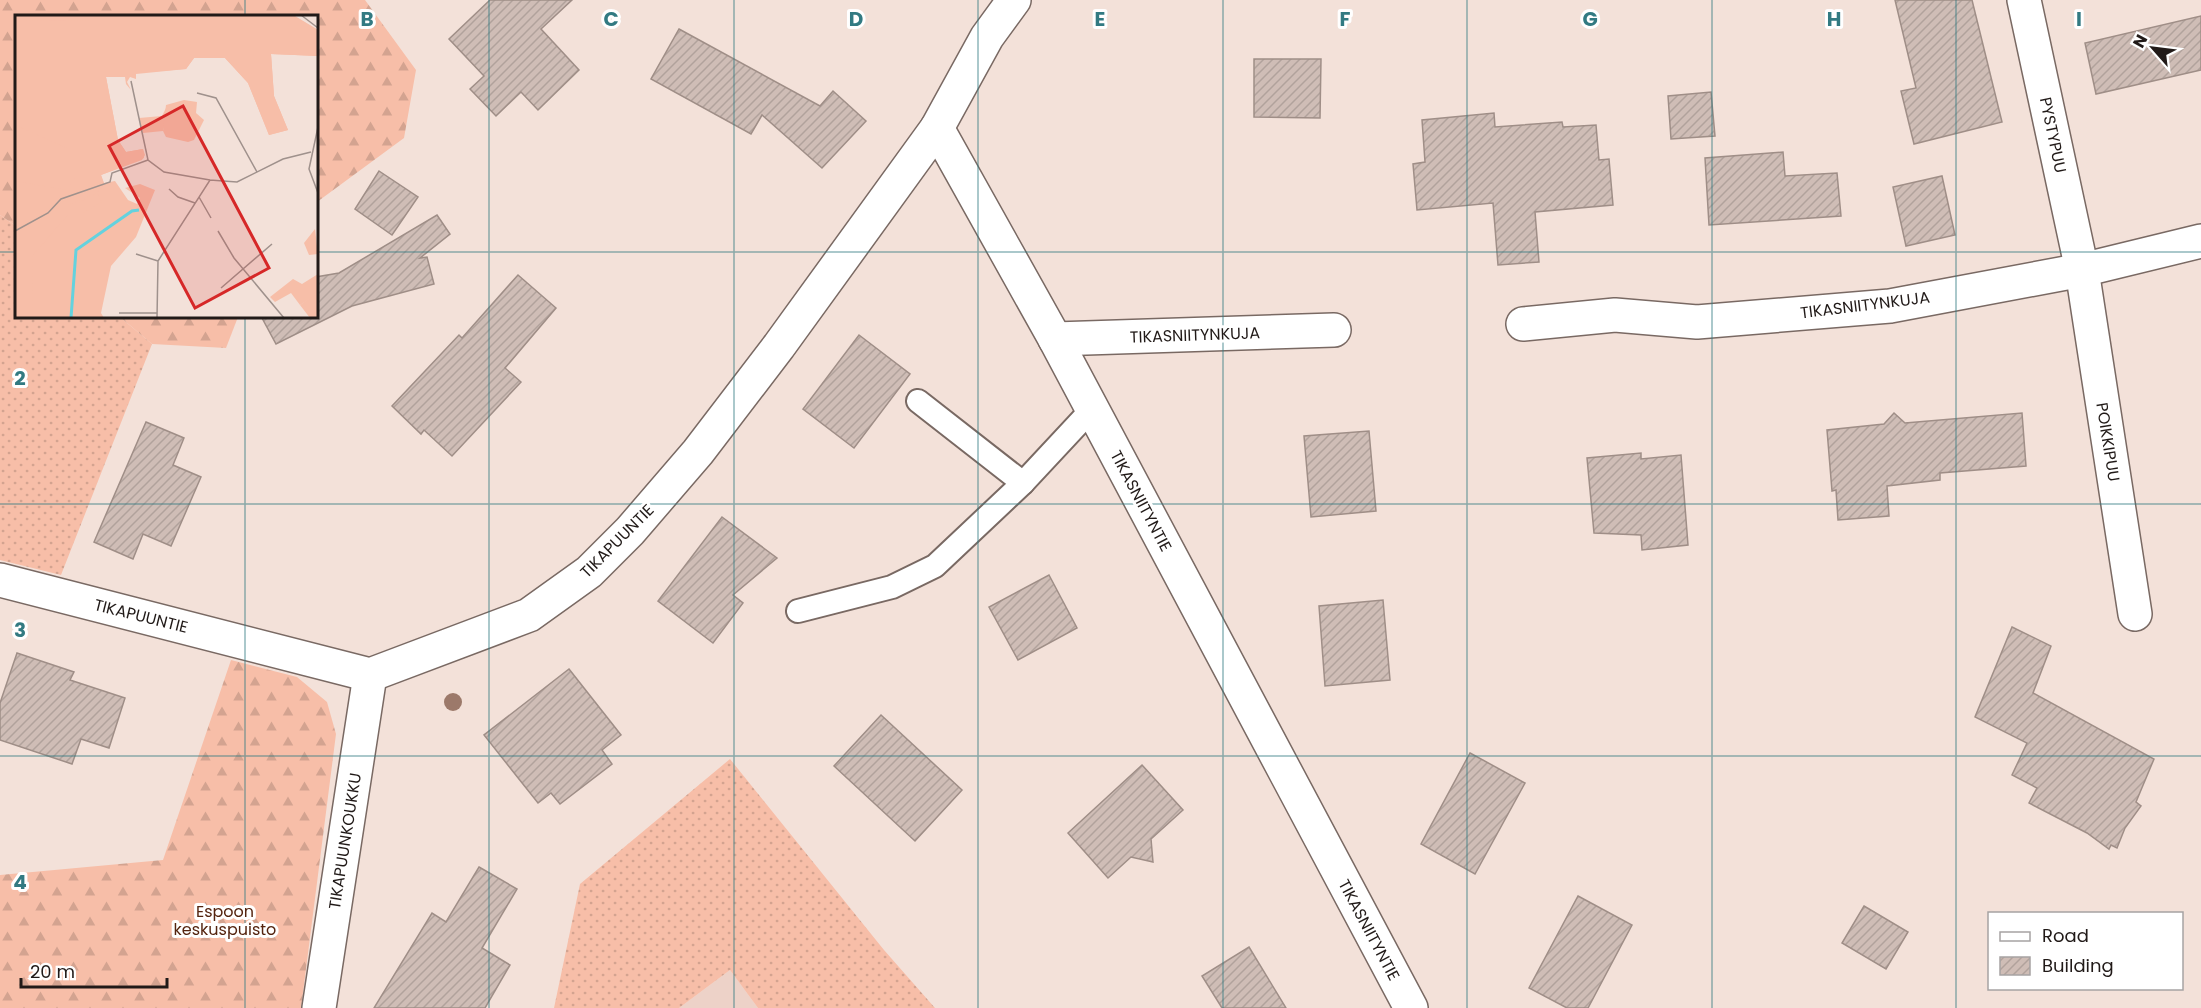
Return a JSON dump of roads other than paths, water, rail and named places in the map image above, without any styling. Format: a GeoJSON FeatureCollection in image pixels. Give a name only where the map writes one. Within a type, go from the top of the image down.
{"type":"FeatureCollection","features":[{"type":"Feature","properties":{"kind":"street"},"geometry":{"type":"LineString","coordinates":[[937,128],[987,37],[1014,0]]}},
{"type":"Feature","properties":{"kind":"street","name":"PYSTYPUU"},"geometry":{"type":"LineString","coordinates":[[2024,0],[2082,270]]}},
{"type":"Feature","properties":{"kind":"street","name":"TIKASNIITYNTIE"},"geometry":{"type":"LineString","coordinates":[[937,128],[1055,339],[1411,1008]]}},
{"type":"Feature","properties":{"kind":"street","name":"TIKAPUUNTIE"},"geometry":{"type":"LineString","coordinates":[[0,580],[370,675],[529,615],[589,572],[630,531],[698,452],[779,346],[937,128]]}},
{"type":"Feature","properties":{"kind":"street","name":"TIKASNIITYNKUJA"},"geometry":{"type":"LineString","coordinates":[[1523,324],[1615,315],[1697,322],[1890,306],[2082,270],[2201,241]]}},
{"type":"Feature","properties":{"kind":"street","name":"POIKKIPUU"},"geometry":{"type":"LineString","coordinates":[[2082,270],[2135,614]]}},
{"type":"Feature","properties":{"kind":"street","name":"TIKASNIITYNKUJA"},"geometry":{"type":"LineString","coordinates":[[1055,339],[1334,330]]}},
{"type":"Feature","properties":{"kind":"street","name":"TIKAPUUNKOUKKU"},"geometry":{"type":"LineString","coordinates":[[319,1008],[370,675]]}},
{"type":"Feature","properties":{"kind":"lane"},"geometry":{"type":"LineString","coordinates":[[918,401],[1023,483]]}},
{"type":"Feature","properties":{"kind":"lane"},"geometry":{"type":"LineString","coordinates":[[798,611],[892,587],[935,567],[1023,483],[1092,408]]}},
{"type":"Feature","properties":{"kind":"park label","name":"Espoon keskuspuisto"},"geometry":{"type":"Point","coordinates":[225,920]}}]}
